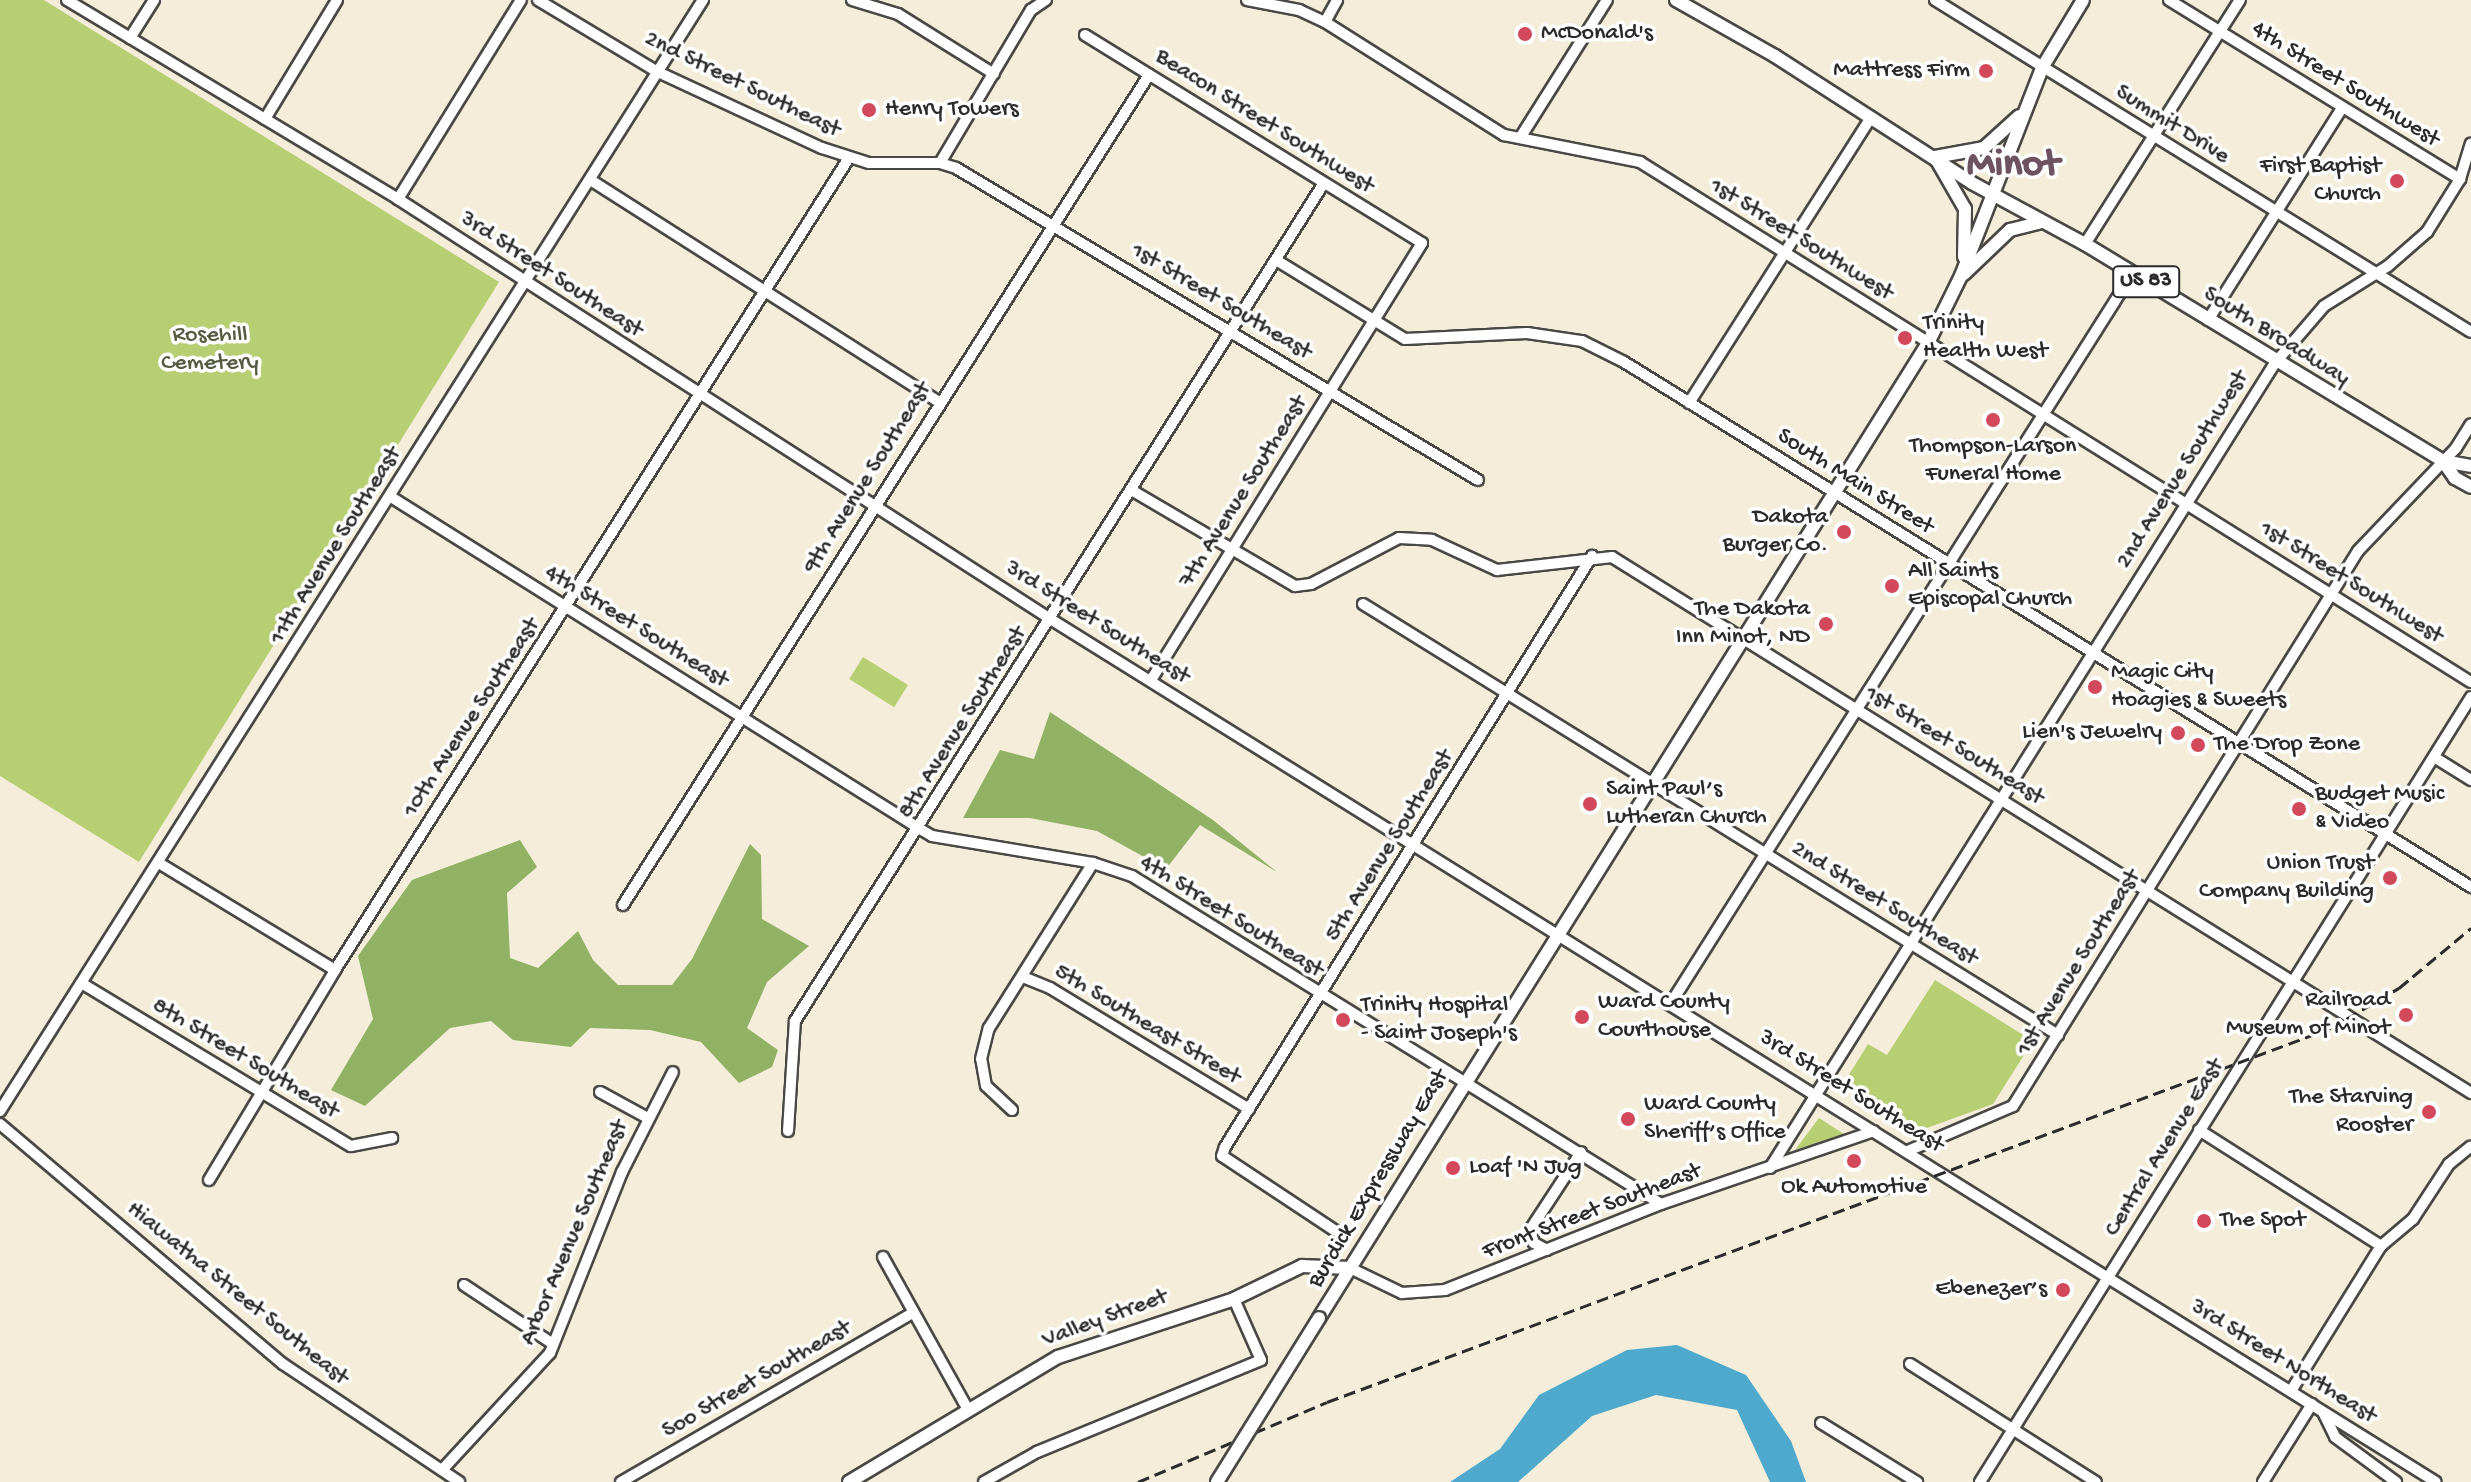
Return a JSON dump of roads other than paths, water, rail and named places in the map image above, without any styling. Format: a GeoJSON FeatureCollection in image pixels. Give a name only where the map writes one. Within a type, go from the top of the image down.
{"type":"FeatureCollection","features":[{"type":"Feature","properties":{"kind":"main road","name":"South Broadway"},"geometry":{"type":"LineString","coordinates":[[1676,0],[1912,141],[1991,195],[2039,223],[2085,244],[2275,363],[2443,461],[2471,466]]}},
{"type":"Feature","properties":{"kind":"main road"},"geometry":{"type":"LineString","coordinates":[[1961,276],[2042,68],[2083,0]]}},
{"type":"Feature","properties":{"kind":"main road"},"geometry":{"type":"LineString","coordinates":[[1961,276],[1965,209],[1935,157],[1984,148],[2027,105]]}},
{"type":"Feature","properties":{"kind":"main road"},"geometry":{"type":"LineString","coordinates":[[1961,276],[2010,230],[2039,223]]}},
{"type":"Feature","properties":{"kind":"main road","name":"Burdick Expressway East"},"geometry":{"type":"LineString","coordinates":[[1217,1482],[1556,933],[1928,343],[1961,276]]}},
{"type":"Feature","properties":{"kind":"main road","name":"South Broadway"},"geometry":{"type":"LineString","coordinates":[[2443,461],[2455,478],[2471,487]]}},
{"type":"Feature","properties":{"kind":"main road","name":"Valley Street"},"geometry":{"type":"LineString","coordinates":[[849,1482],[1058,1357],[1234,1299],[1302,1266],[1350,1268]]}},
{"type":"Feature","properties":{"kind":"street","name":"3rd Street Southeast"},"geometry":{"type":"LineString","coordinates":[[67,0],[398,199],[1052,620],[2109,1276]]}},
{"type":"Feature","properties":{"kind":"street"},"geometry":{"type":"LineString","coordinates":[[130,38],[154,0]]}},
{"type":"Feature","properties":{"kind":"street"},"geometry":{"type":"LineString","coordinates":[[265,119],[337,0]]}},
{"type":"Feature","properties":{"kind":"street"},"geometry":{"type":"LineString","coordinates":[[398,199],[521,0]]}},
{"type":"Feature","properties":{"kind":"street","name":"2nd Street Southeast"},"geometry":{"type":"LineString","coordinates":[[538,0],[658,72],[849,158],[869,163],[940,163]]}},
{"type":"Feature","properties":{"kind":"street","name":"11th Avenue Southeast"},"geometry":{"type":"LineString","coordinates":[[0,1111],[527,284],[703,0]]}},
{"type":"Feature","properties":{"kind":"street"},"geometry":{"type":"LineString","coordinates":[[852,0],[898,14],[994,74]]}},
{"type":"Feature","properties":{"kind":"street"},"geometry":{"type":"LineString","coordinates":[[940,163],[1031,10],[1046,0]]}},
{"type":"Feature","properties":{"kind":"street","name":"1st Street Southwest"},"geometry":{"type":"LineString","coordinates":[[1247,0],[1299,10],[1325,22],[1504,135],[1640,162],[2471,682]]}},
{"type":"Feature","properties":{"kind":"street"},"geometry":{"type":"LineString","coordinates":[[1325,22],[1337,0]]}},
{"type":"Feature","properties":{"kind":"street"},"geometry":{"type":"LineString","coordinates":[[1520,138],[1607,0]]}},
{"type":"Feature","properties":{"kind":"street","name":"Summit Drive"},"geometry":{"type":"LineString","coordinates":[[1935,0],[2471,332]]}},
{"type":"Feature","properties":{"kind":"street","name":"4th Street Southwest"},"geometry":{"type":"LineString","coordinates":[[2169,0],[2460,179]]}},
{"type":"Feature","properties":{"kind":"street"},"geometry":{"type":"LineString","coordinates":[[2085,244],[2240,0]]}},
{"type":"Feature","properties":{"kind":"street","name":"Beacon Street Southwest"},"geometry":{"type":"LineString","coordinates":[[1085,35],[1422,243]]}},
{"type":"Feature","properties":{"kind":"street","name":"9th Avenue Southeast"},"geometry":{"type":"LineString","coordinates":[[623,905],[744,719],[939,402],[1149,75]]}},
{"type":"Feature","properties":{"kind":"street"},"geometry":{"type":"LineString","coordinates":[[2208,320],[2342,108]]}},
{"type":"Feature","properties":{"kind":"street"},"geometry":{"type":"LineString","coordinates":[[1689,403],[1871,117]]}},
{"type":"Feature","properties":{"kind":"street","name":"2nd Avenue Southwest"},"geometry":{"type":"LineString","coordinates":[[1770,1168],[2275,363],[2324,306],[2375,273],[2427,232],[2460,179],[2471,144]]}},
{"type":"Feature","properties":{"kind":"street","name":"10th Avenue Southeast"},"geometry":{"type":"LineString","coordinates":[[209,1180],[335,970],[568,608],[849,158]]}},
{"type":"Feature","properties":{"kind":"street","name":"1st Street Southeast"},"geometry":{"type":"LineString","coordinates":[[940,163],[1055,223],[1228,333],[1331,390],[1478,480]]}},
{"type":"Feature","properties":{"kind":"street"},"geometry":{"type":"LineString","coordinates":[[592,181],[939,402]]}},
{"type":"Feature","properties":{"kind":"street","name":"8th Avenue Southeast"},"geometry":{"type":"LineString","coordinates":[[788,1131],[795,1021],[1052,620],[1324,183]]}},
{"type":"Feature","properties":{"kind":"street","name":"7th Avenue Southeast"},"geometry":{"type":"LineString","coordinates":[[1151,680],[1422,243]]}},
{"type":"Feature","properties":{"kind":"street","name":"South Main Street"},"geometry":{"type":"LineString","coordinates":[[1276,260],[1374,323],[1405,339],[1527,333],[1582,341],[1833,491],[2471,887]]}},
{"type":"Feature","properties":{"kind":"street"},"geometry":{"type":"LineString","coordinates":[[1671,1003],[2132,274]]}},
{"type":"Feature","properties":{"kind":"street","name":"1st Avenue Southeast"},"geometry":{"type":"LineString","coordinates":[[1908,1151],[2013,1106],[2331,594],[2368,539],[2443,461],[2471,424]]}},
{"type":"Feature","properties":{"kind":"street"},"geometry":{"type":"LineString","coordinates":[[1133,491],[1231,553],[1295,586],[1311,584],[1399,538],[1432,540],[1497,570],[1592,556]]}},
{"type":"Feature","properties":{"kind":"street","name":"4th Street Southeast"},"geometry":{"type":"LineString","coordinates":[[391,497],[932,836],[1093,863],[1132,876],[1320,996],[1581,1152],[1661,1204]]}},
{"type":"Feature","properties":{"kind":"street","name":"1st Street Southeast"},"geometry":{"type":"LineString","coordinates":[[1592,556],[1612,557],[2471,1093]]}},
{"type":"Feature","properties":{"kind":"street","name":"5th Avenue Southeast"},"geometry":{"type":"LineString","coordinates":[[1334,1230],[1222,1156],[1592,556]]}},
{"type":"Feature","properties":{"kind":"street","name":"2nd Street Southeast"},"geometry":{"type":"LineString","coordinates":[[1363,604],[2058,1035]]}},
{"type":"Feature","properties":{"kind":"street","name":"Central Avenue East"},"geometry":{"type":"LineString","coordinates":[[1980,1482],[2471,697]]}},
{"type":"Feature","properties":{"kind":"street"},"geometry":{"type":"LineString","coordinates":[[2434,757],[2471,780]]}},
{"type":"Feature","properties":{"kind":"street"},"geometry":{"type":"LineString","coordinates":[[159,863],[335,970]]}},
{"type":"Feature","properties":{"kind":"street"},"geometry":{"type":"LineString","coordinates":[[1012,1110],[986,1086],[981,1059],[989,1028],[1093,863]]}},
{"type":"Feature","properties":{"kind":"street","name":"5th Southeast Street"},"geometry":{"type":"LineString","coordinates":[[1023,977],[1050,988],[1249,1109]]}},
{"type":"Feature","properties":{"kind":"street","name":"8th Street Southeast"},"geometry":{"type":"LineString","coordinates":[[83,984],[351,1146],[392,1138]]}},
{"type":"Feature","properties":{"kind":"street","name":"Arbor Avenue Southeast"},"geometry":{"type":"LineString","coordinates":[[442,1470],[553,1344],[646,1117],[673,1072]]}},
{"type":"Feature","properties":{"kind":"street"},"geometry":{"type":"LineString","coordinates":[[600,1092],[646,1117]]}},
{"type":"Feature","properties":{"kind":"street","name":"Hiawatha Street Southeast"},"geometry":{"type":"LineString","coordinates":[[0,1124],[283,1364],[459,1482]]}},
{"type":"Feature","properties":{"kind":"street"},"geometry":{"type":"LineString","coordinates":[[2199,1130],[2381,1246]]}},
{"type":"Feature","properties":{"kind":"street","name":"Front Street Southeast"},"geometry":{"type":"LineString","coordinates":[[1350,1268],[1413,1294],[1445,1290],[1661,1204],[1874,1131]]}},
{"type":"Feature","properties":{"kind":"street"},"geometry":{"type":"LineString","coordinates":[[2291,1391],[2381,1246],[2413,1219],[2449,1164],[2471,1146]]}},
{"type":"Feature","properties":{"kind":"street"},"geometry":{"type":"LineString","coordinates":[[1547,1250],[1534,1243],[1530,1230],[1581,1152]]}},
{"type":"Feature","properties":{"kind":"street"},"geometry":{"type":"LineString","coordinates":[[883,1257],[968,1410]]}},
{"type":"Feature","properties":{"kind":"street","name":"3rd Street Northeast"},"geometry":{"type":"LineString","coordinates":[[2109,1276],[2436,1482]]}},
{"type":"Feature","properties":{"kind":"street"},"geometry":{"type":"LineString","coordinates":[[464,1285],[553,1344]]}},
{"type":"Feature","properties":{"kind":"street"},"geometry":{"type":"LineString","coordinates":[[984,1482],[1037,1452],[1261,1360],[1234,1299]]}},
{"type":"Feature","properties":{"kind":"street","name":"Soo Street Southeast"},"geometry":{"type":"LineString","coordinates":[[621,1482],[913,1313]]}},
{"type":"Feature","properties":{"kind":"street"},"geometry":{"type":"LineString","coordinates":[[1910,1364],[2096,1482]]}},
{"type":"Feature","properties":{"kind":"street"},"geometry":{"type":"LineString","coordinates":[[2263,1482],[2312,1404]]}},
{"type":"Feature","properties":{"kind":"street"},"geometry":{"type":"LineString","coordinates":[[2322,1410],[2335,1437],[2396,1482]]}},
{"type":"Feature","properties":{"kind":"street"},"geometry":{"type":"LineString","coordinates":[[1821,1423],[1917,1482]]}},
{"type":"Feature","properties":{"kind":"water"},"geometry":{"type":"Polygon","coordinates":[[[1677,1345],[1746,1375],[1791,1441],[1806,1482],[1770,1482],[1737,1410],[1656,1395],[1592,1416],[1518,1482],[1450,1482],[1500,1449],[1539,1395],[1627,1350],[1677,1345]]]}},
{"type":"Feature","properties":{"kind":"railway"},"geometry":{"type":"LineString","coordinates":[[1138,1482],[1327,1402],[2331,1028],[2399,988],[2471,928]]}},
{"type":"Feature","properties":{"kind":"place","name":"McDonald's"},"geometry":{"type":"Point","coordinates":[1525,34]}},
{"type":"Feature","properties":{"kind":"place","name":"Mattress Firm"},"geometry":{"type":"Point","coordinates":[1986,71]}},
{"type":"Feature","properties":{"kind":"place","name":"Henry Towers"},"geometry":{"type":"Point","coordinates":[869,110]}},
{"type":"Feature","properties":{"kind":"place","name":"First Baptist Church"},"geometry":{"type":"Point","coordinates":[2397,181]}},
{"type":"Feature","properties":{"kind":"place","name":"Trinity Health West"},"geometry":{"type":"Point","coordinates":[1905,338]}},
{"type":"Feature","properties":{"kind":"place","name":"Thompson-Larson Funeral Home"},"geometry":{"type":"Point","coordinates":[1993,420]}},
{"type":"Feature","properties":{"kind":"place","name":"Dakota Burger Co."},"geometry":{"type":"Point","coordinates":[1844,532]}},
{"type":"Feature","properties":{"kind":"place","name":"All Saints Episcopal Church"},"geometry":{"type":"Point","coordinates":[1892,586]}},
{"type":"Feature","properties":{"kind":"place","name":"The Dakota Inn Minot, ND"},"geometry":{"type":"Point","coordinates":[1826,624]}},
{"type":"Feature","properties":{"kind":"place","name":"Magic City Hoagies & Sweets"},"geometry":{"type":"Point","coordinates":[2095,687]}},
{"type":"Feature","properties":{"kind":"place","name":"Lien's Jewelry"},"geometry":{"type":"Point","coordinates":[2178,733]}},
{"type":"Feature","properties":{"kind":"place","name":"The Drop Zone"},"geometry":{"type":"Point","coordinates":[2198,745]}},
{"type":"Feature","properties":{"kind":"place","name":"Saint Paul’s Lutheran Church"},"geometry":{"type":"Point","coordinates":[1590,804]}},
{"type":"Feature","properties":{"kind":"place","name":"Budget Music & Video"},"geometry":{"type":"Point","coordinates":[2299,809]}},
{"type":"Feature","properties":{"kind":"place","name":"Union Trust Company Building"},"geometry":{"type":"Point","coordinates":[2390,878]}},
{"type":"Feature","properties":{"kind":"place","name":"Railroad Museum of Minot"},"geometry":{"type":"Point","coordinates":[2406,1015]}},
{"type":"Feature","properties":{"kind":"place","name":"Ward County Courthouse"},"geometry":{"type":"Point","coordinates":[1582,1017]}},
{"type":"Feature","properties":{"kind":"place","name":"Trinity Hospital - Saint Joseph's"},"geometry":{"type":"Point","coordinates":[1343,1020]}},
{"type":"Feature","properties":{"kind":"place","name":"The Starving Rooster"},"geometry":{"type":"Point","coordinates":[2429,1112]}},
{"type":"Feature","properties":{"kind":"place","name":"Ward County Sheriff’s Office"},"geometry":{"type":"Point","coordinates":[1628,1119]}},
{"type":"Feature","properties":{"kind":"place","name":"Ok Automotive"},"geometry":{"type":"Point","coordinates":[1854,1161]}},
{"type":"Feature","properties":{"kind":"place","name":"Loaf 'N Jug"},"geometry":{"type":"Point","coordinates":[1453,1168]}},
{"type":"Feature","properties":{"kind":"place","name":"The Spot"},"geometry":{"type":"Point","coordinates":[2204,1221]}},
{"type":"Feature","properties":{"kind":"place","name":"Ebenezer’s"},"geometry":{"type":"Point","coordinates":[2063,1290]}},
{"type":"Feature","properties":{"kind":"district","name":"Minot"},"geometry":{"type":"Point","coordinates":[2013,166]}},
{"type":"Feature","properties":{"kind":"park label","name":"Rosehill Cemetery"},"geometry":{"type":"Point","coordinates":[210,350]}}]}
